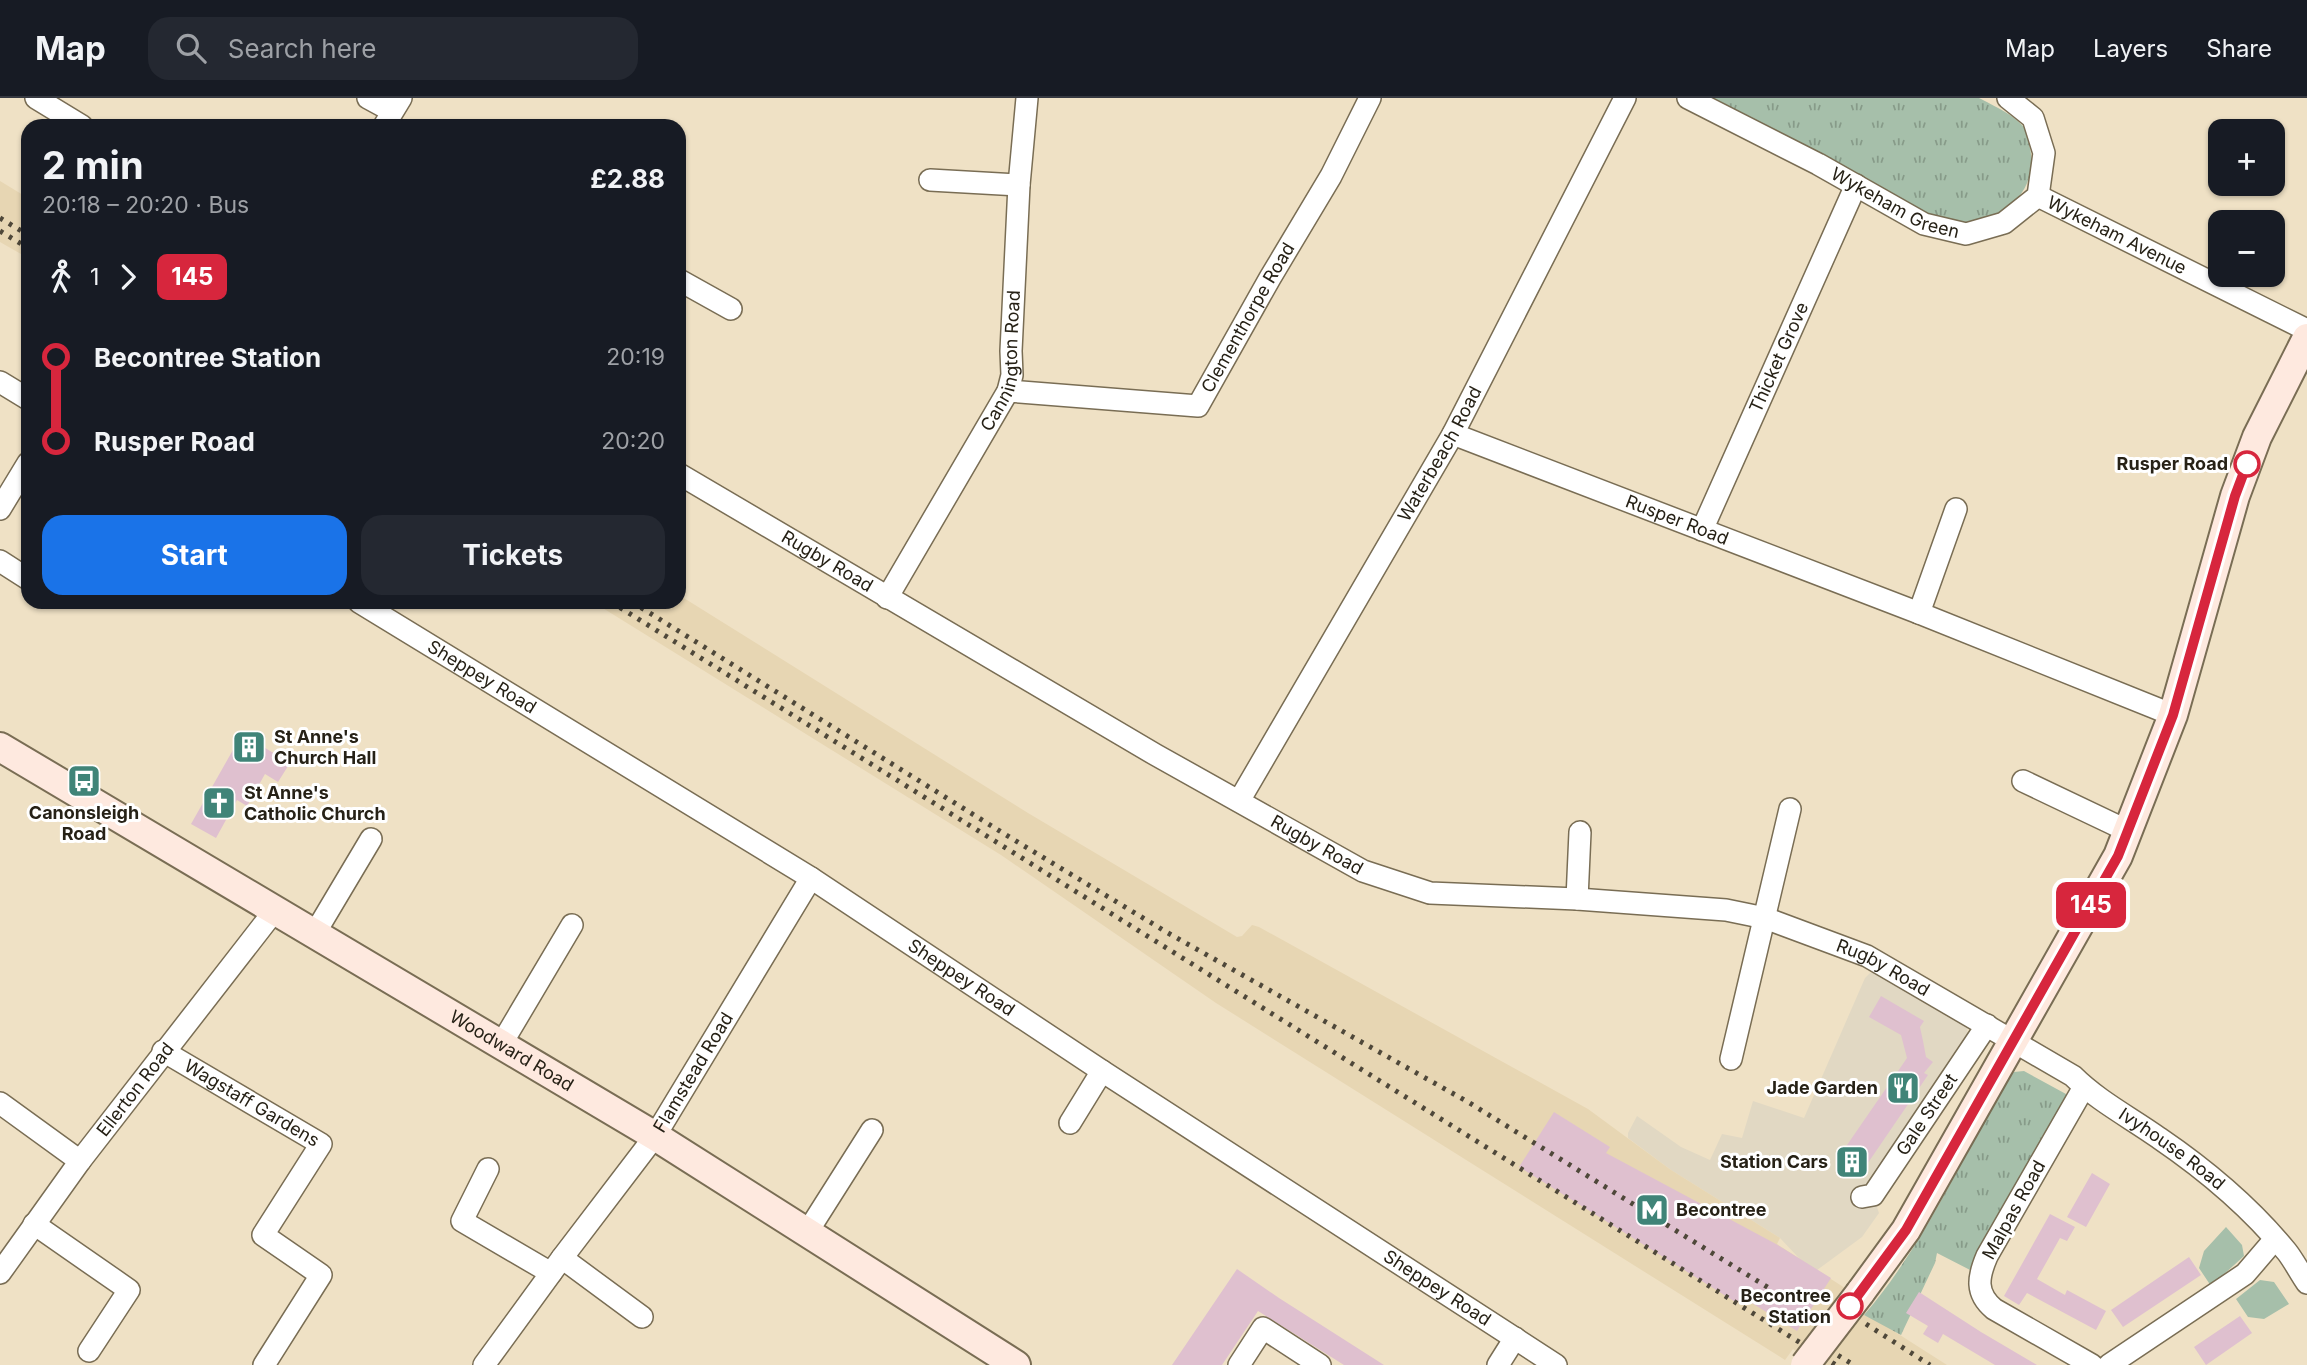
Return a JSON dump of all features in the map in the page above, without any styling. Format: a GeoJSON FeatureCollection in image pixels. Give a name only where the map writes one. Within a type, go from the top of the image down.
{"type":"FeatureCollection","features":[{"type":"Feature","properties":{"kind":"street"},"geometry":{"type":"LineString","coordinates":[[36,98],[70,119]]}},
{"type":"Feature","properties":{"kind":"street"},"geometry":{"type":"LineString","coordinates":[[368,98],[392,112]]}},
{"type":"Feature","properties":{"kind":"street","name":"Cannington Road"},"geometry":{"type":"LineString","coordinates":[[887,598],[1007,391],[1012,375],[1018,185],[1027,98]]}},
{"type":"Feature","properties":{"kind":"street","name":"Clementhorpe Road"},"geometry":{"type":"LineString","coordinates":[[1007,391],[1198,406],[1331,176],[1370,98]]}},
{"type":"Feature","properties":{"kind":"street","name":"Waterbeach Road"},"geometry":{"type":"LineString","coordinates":[[1239,801],[1453,434],[1625,98]]}},
{"type":"Feature","properties":{"kind":"street","name":"Wykeham Green"},"geometry":{"type":"LineString","coordinates":[[1688,98],[1856,185],[1924,224],[1966,234],[2004,223],[2038,196]]}},
{"type":"Feature","properties":{"kind":"street"},"geometry":{"type":"LineString","coordinates":[[2008,98],[2033,118],[2044,153],[2038,196]]}},
{"type":"Feature","properties":{"kind":"street"},"geometry":{"type":"LineString","coordinates":[[930,180],[1018,185]]}},
{"type":"Feature","properties":{"kind":"street","name":"Thicket Grove"},"geometry":{"type":"LineString","coordinates":[[1702,530],[1856,185]]}},
{"type":"Feature","properties":{"kind":"street","name":"Wykeham Avenue"},"geometry":{"type":"LineString","coordinates":[[2038,196],[2307,330]]}},
{"type":"Feature","properties":{"kind":"street"},"geometry":{"type":"LineString","coordinates":[[686,286],[731,309]]}},
{"type":"Feature","properties":{"kind":"street","name":"Gale Street"},"geometry":{"type":"LineString","coordinates":[[1805,1365],[1906,1230],[2118,856],[2173,715],[2235,496],[2257,438],[2307,338]]}},
{"type":"Feature","properties":{"kind":"street"},"geometry":{"type":"LineString","coordinates":[[0,382],[21,395]]}},
{"type":"Feature","properties":{"kind":"street","name":"Rusper Road"},"geometry":{"type":"LineString","coordinates":[[1453,434],[1919,613],[2173,715]]}},
{"type":"Feature","properties":{"kind":"street"},"geometry":{"type":"LineString","coordinates":[[0,509],[21,474]]}},
{"type":"Feature","properties":{"kind":"street","name":"Rugby Road"},"geometry":{"type":"LineString","coordinates":[[686,478],[887,598],[1363,871],[1430,893],[1577,899],[1726,910],[1765,918],[1867,956],[2014,1042]]}},
{"type":"Feature","properties":{"kind":"street"},"geometry":{"type":"LineString","coordinates":[[1919,613],[1956,509]]}},
{"type":"Feature","properties":{"kind":"street"},"geometry":{"type":"LineString","coordinates":[[0,561],[21,574]]}},
{"type":"Feature","properties":{"kind":"street","name":"Sheppey Road"},"geometry":{"type":"LineString","coordinates":[[370,609],[811,878],[1102,1071],[1556,1365]]}},
{"type":"Feature","properties":{"kind":"street","name":"Woodward Road"},"geometry":{"type":"LineString","coordinates":[[0,747],[655,1136],[808,1231],[1009,1363]]}},
{"type":"Feature","properties":{"kind":"street"},"geometry":{"type":"LineString","coordinates":[[2023,781],[2129,831]]}},
{"type":"Feature","properties":{"kind":"street"},"geometry":{"type":"LineString","coordinates":[[1731,1059],[1790,809]]}},
{"type":"Feature","properties":{"kind":"street"},"geometry":{"type":"LineString","coordinates":[[1577,899],[1580,832]]}},
{"type":"Feature","properties":{"kind":"street"},"geometry":{"type":"LineString","coordinates":[[315,933],[371,839]]}},
{"type":"Feature","properties":{"kind":"street","name":"Flamstead Road"},"geometry":{"type":"LineString","coordinates":[[484,1365],[556,1265],[655,1136],[811,878]]}},
{"type":"Feature","properties":{"kind":"street","name":"Ellerton Road"},"geometry":{"type":"LineString","coordinates":[[0,1273],[163,1051],[275,909]]}},
{"type":"Feature","properties":{"kind":"street"},"geometry":{"type":"LineString","coordinates":[[502,1043],[572,925]]}},
{"type":"Feature","properties":{"kind":"street","name":"Gale Street"},"geometry":{"type":"LineString","coordinates":[[1862,1197],[1872,1195],[1987,1025]]}},
{"type":"Feature","properties":{"kind":"street","name":"Ivyhouse Road"},"geometry":{"type":"LineString","coordinates":[[2014,1042],[2073,1076],[2084,1087],[2210,1175],[2287,1252],[2307,1283]]}},
{"type":"Feature","properties":{"kind":"street","name":"Wagstaff Gardens"},"geometry":{"type":"LineString","coordinates":[[163,1051],[326,1136],[263,1235],[321,1275],[264,1365]]}},
{"type":"Feature","properties":{"kind":"street"},"geometry":{"type":"LineString","coordinates":[[1070,1123],[1102,1071]]}},
{"type":"Feature","properties":{"kind":"street","name":"Malpas Road"},"geometry":{"type":"LineString","coordinates":[[2084,1087],[1987,1256],[1980,1272],[1980,1285],[1983,1299],[1994,1309],[2092,1365]]}},
{"type":"Feature","properties":{"kind":"street"},"geometry":{"type":"LineString","coordinates":[[0,1103],[80,1161]]}},
{"type":"Feature","properties":{"kind":"street"},"geometry":{"type":"LineString","coordinates":[[808,1231],[872,1130]]}},
{"type":"Feature","properties":{"kind":"street"},"geometry":{"type":"LineString","coordinates":[[488,1169],[462,1221],[556,1265],[642,1317]]}},
{"type":"Feature","properties":{"kind":"street"},"geometry":{"type":"LineString","coordinates":[[34,1224],[129,1290],[89,1351]]}},
{"type":"Feature","properties":{"kind":"street"},"geometry":{"type":"LineString","coordinates":[[2109,1365],[2245,1274],[2275,1239]]}},
{"type":"Feature","properties":{"kind":"street"},"geometry":{"type":"LineString","coordinates":[[1239,1365],[1263,1328],[1321,1365]]}},
{"type":"Feature","properties":{"kind":"street"},"geometry":{"type":"LineString","coordinates":[[1498,1365],[1515,1338]]}},
{"type":"Feature","properties":{"kind":"shaded area"},"geometry":{"type":"Polygon","coordinates":[[[0,181],[21,194],[21,254],[0,242],[0,181]]]}},
{"type":"Feature","properties":{"kind":"shaded area"},"geometry":{"type":"Polygon","coordinates":[[[686,599],[1028,813],[1237,937],[1242,936],[1252,925],[1259,927],[1588,1109],[1671,1170],[1780,1238],[1777,1244],[1871,1305],[1864,1315],[1947,1365],[1814,1365],[1793,1349],[1785,1360],[1216,1003],[1001,855],[604,609],[686,609],[686,599]]]}},
{"type":"Feature","properties":{"kind":"shaded area"},"geometry":{"type":"Polygon","coordinates":[[[1877,972],[1963,1020],[1968,1034],[1870,1186],[1879,1213],[1862,1237],[1813,1273],[1780,1238],[1671,1170],[1628,1138],[1628,1133],[1637,1116],[1681,1147],[1710,1160],[1722,1134],[1742,1138],[1753,1101],[1804,1118],[1865,978],[1870,973],[1877,972]]]}},
{"type":"Feature","properties":{"kind":"green space"},"geometry":{"type":"Polygon","coordinates":[[[1701,98],[1979,98],[2010,115],[2025,129],[2031,159],[2030,172],[2020,196],[2000,213],[1969,224],[1935,221],[1701,98]]]}},
{"type":"Feature","properties":{"kind":"green space"},"geometry":{"type":"Polygon","coordinates":[[[2024,1071],[2066,1094],[2066,1110],[1974,1272],[1937,1253],[1935,1263],[1901,1335],[1864,1315],[1885,1289],[1922,1233],[2004,1084],[2014,1072],[2024,1071]]]}},
{"type":"Feature","properties":{"kind":"green space"},"geometry":{"type":"Polygon","coordinates":[[[2226,1227],[2242,1245],[2244,1256],[2211,1286],[2199,1268],[2204,1251],[2226,1227]]]}},
{"type":"Feature","properties":{"kind":"green space"},"geometry":{"type":"Polygon","coordinates":[[[2260,1280],[2274,1282],[2289,1304],[2264,1319],[2248,1317],[2236,1299],[2260,1280]]]}},
{"type":"Feature","properties":{"kind":"building"},"geometry":{"type":"Polygon","coordinates":[[[242,734],[290,763],[278,782],[265,774],[247,806],[237,800],[216,838],[191,824],[242,734]]]}},
{"type":"Feature","properties":{"kind":"building"},"geometry":{"type":"Polygon","coordinates":[[[1881,996],[1924,1021],[1920,1027],[1926,1057],[1933,1062],[1924,1073],[1928,1075],[1859,1176],[1836,1161],[1907,1058],[1901,1035],[1869,1017],[1881,996]]]}},
{"type":"Feature","properties":{"kind":"building"},"geometry":{"type":"Polygon","coordinates":[[[1554,1112],[1610,1147],[1606,1153],[1776,1244],[1831,1278],[1797,1331],[1742,1297],[1737,1303],[1519,1167],[1554,1112]]]}},
{"type":"Feature","properties":{"kind":"building"},"geometry":{"type":"Polygon","coordinates":[[[2092,1173],[2110,1184],[2086,1227],[2067,1217],[2092,1173]]]}},
{"type":"Feature","properties":{"kind":"building"},"geometry":{"type":"Polygon","coordinates":[[[2050,1214],[2075,1227],[2067,1241],[2060,1238],[2037,1279],[2065,1295],[2067,1290],[2106,1311],[2096,1330],[2027,1293],[2019,1305],[2004,1296],[2050,1214]]]}},
{"type":"Feature","properties":{"kind":"building"},"geometry":{"type":"Polygon","coordinates":[[[2189,1257],[2201,1275],[2123,1327],[2111,1310],[2189,1257]]]}},
{"type":"Feature","properties":{"kind":"building"},"geometry":{"type":"Polygon","coordinates":[[[1237,1269],[1384,1365],[1344,1365],[1258,1311],[1222,1365],[1172,1365],[1237,1269]]]}},
{"type":"Feature","properties":{"kind":"building"},"geometry":{"type":"Polygon","coordinates":[[[1919,1292],[2037,1365],[1995,1365],[1943,1334],[1938,1343],[1923,1334],[1928,1326],[1906,1313],[1919,1292]]]}},
{"type":"Feature","properties":{"kind":"building"},"geometry":{"type":"Polygon","coordinates":[[[2240,1316],[2252,1333],[2206,1365],[2194,1347],[2240,1316]]]}},
{"type":"Feature","properties":{"kind":"railway"},"geometry":{"type":"LineString","coordinates":[[0,218],[21,231]]}},
{"type":"Feature","properties":{"kind":"railway"},"geometry":{"type":"LineString","coordinates":[[0,231],[21,244]]}},
{"type":"Feature","properties":{"kind":"railway"},"geometry":{"type":"LineString","coordinates":[[622,609],[1836,1365]]}},
{"type":"Feature","properties":{"kind":"railway"},"geometry":{"type":"LineString","coordinates":[[643,609],[1168,933],[1468,1102],[1772,1290]]}},
{"type":"Feature","properties":{"kind":"railway"},"geometry":{"type":"LineString","coordinates":[[1866,1324],[1930,1365]]}},
{"type":"Feature","properties":{"kind":"railway"},"geometry":{"type":"LineString","coordinates":[[1829,1350],[1854,1365]]}},
{"type":"Feature","properties":{"kind":"bus line","name":"145"},"geometry":{"type":"LineString","coordinates":[[1850,1306],[1906,1230],[2118,856],[2173,715],[2235,496],[2247,464]]}},
{"type":"Feature","properties":{"kind":"place","name":"Rusper Road"},"geometry":{"type":"Point","coordinates":[2247,464]}},
{"type":"Feature","properties":{"kind":"place","name":"St Anne's Church Hall"},"geometry":{"type":"Point","coordinates":[249,747]}},
{"type":"Feature","properties":{"kind":"place","name":"Canonsleigh Road"},"geometry":{"type":"Point","coordinates":[84,781]}},
{"type":"Feature","properties":{"kind":"place","name":"St Anne's Catholic Church"},"geometry":{"type":"Point","coordinates":[219,803]}},
{"type":"Feature","properties":{"kind":"place","name":"Jade Garden"},"geometry":{"type":"Point","coordinates":[1903,1088]}},
{"type":"Feature","properties":{"kind":"place","name":"Station Cars"},"geometry":{"type":"Point","coordinates":[1852,1162]}},
{"type":"Feature","properties":{"kind":"place","name":"Becontree"},"geometry":{"type":"Point","coordinates":[1652,1210]}},
{"type":"Feature","properties":{"kind":"place","name":"Becontree Station"},"geometry":{"type":"Point","coordinates":[1850,1306]}}]}
